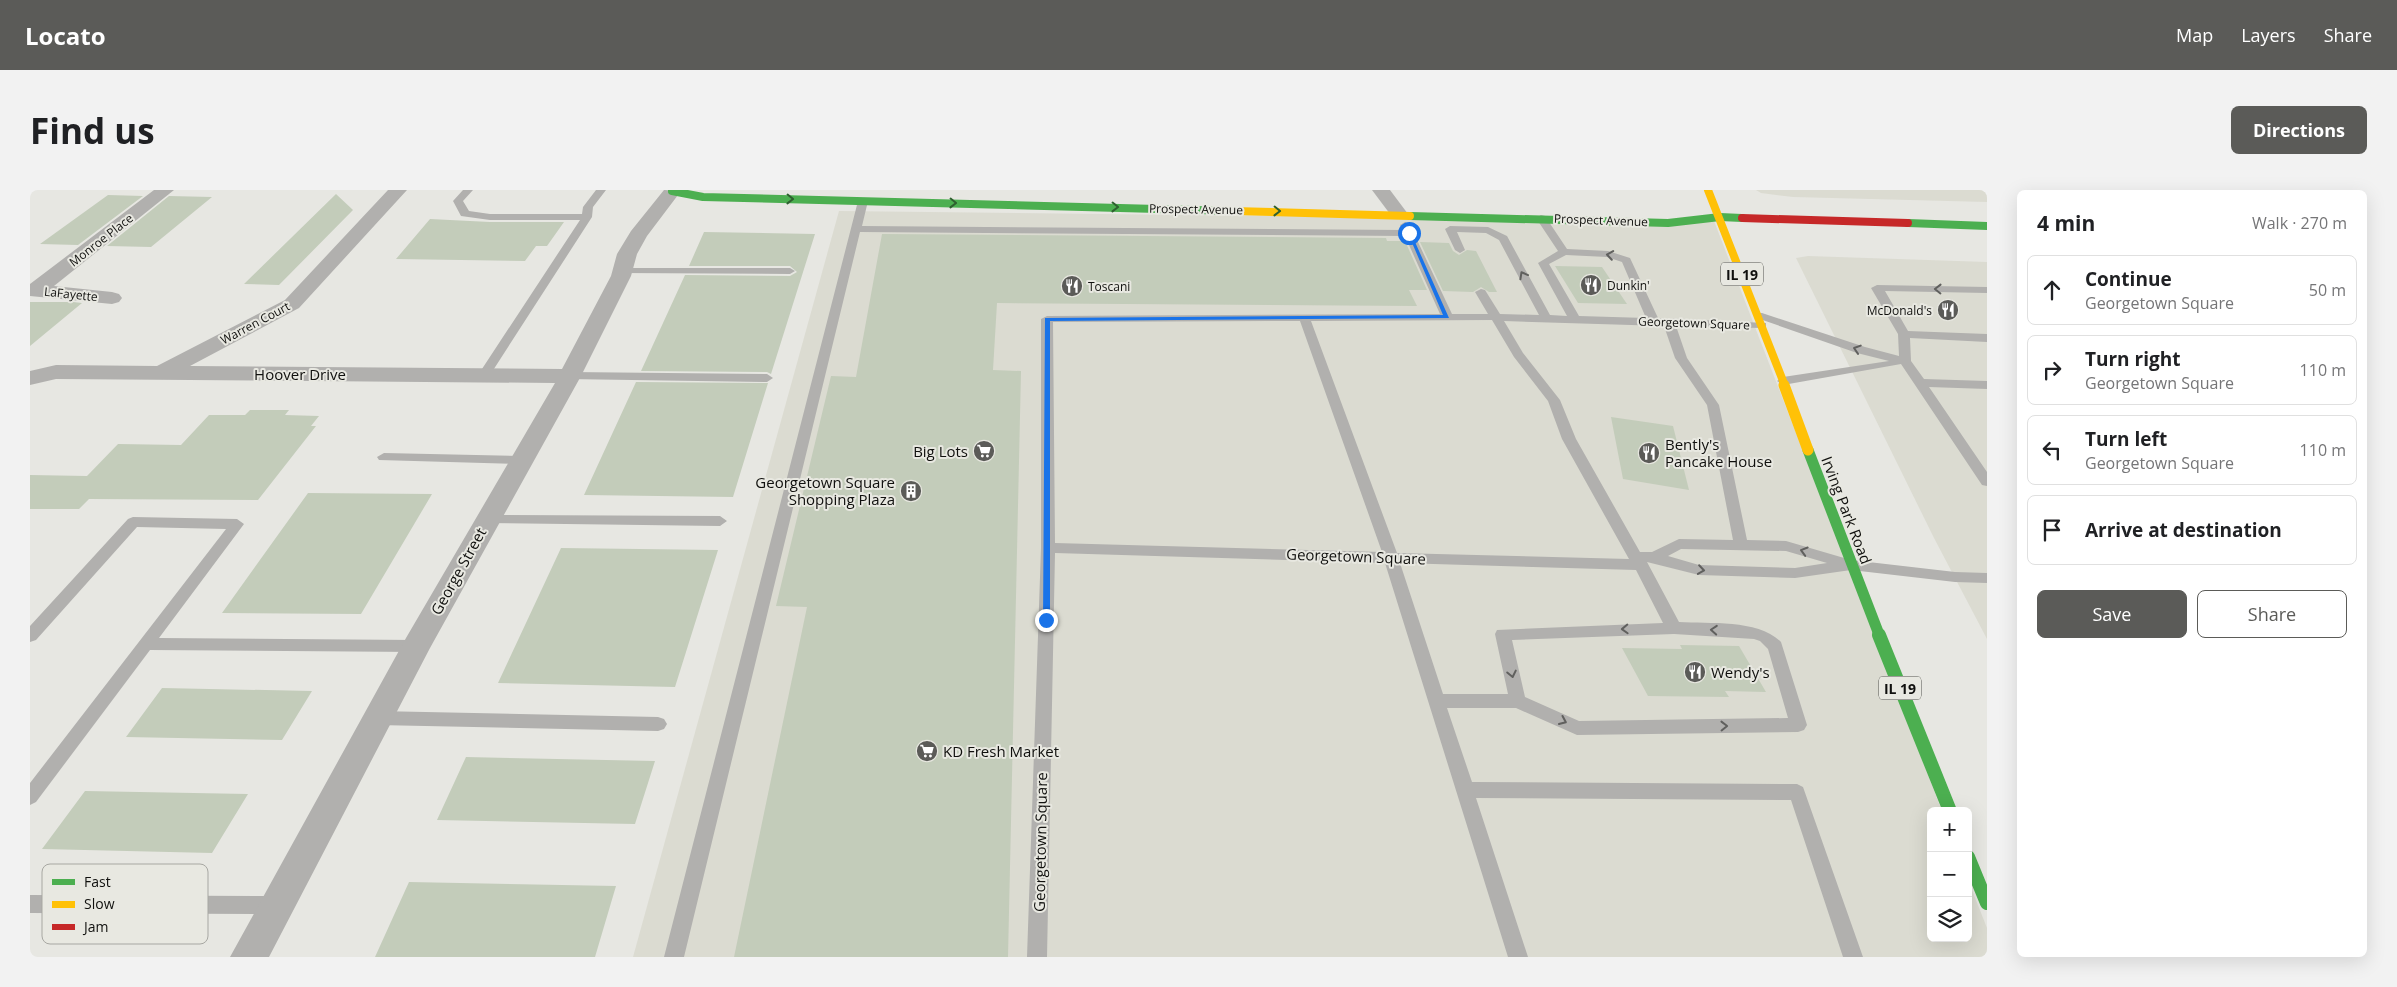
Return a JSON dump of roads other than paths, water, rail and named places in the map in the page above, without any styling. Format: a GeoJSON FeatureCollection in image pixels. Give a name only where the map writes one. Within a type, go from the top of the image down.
{"type":"FeatureCollection","features":[{"type":"Feature","properties":{"kind":"street","name":"Monroe Place"},"geometry":{"type":"LineString","coordinates":[[34,290],[165,190]]}},
{"type":"Feature","properties":{"kind":"street","name":"Warren Court"},"geometry":{"type":"LineString","coordinates":[[160,373],[292,304],[398,190]]}},
{"type":"Feature","properties":{"kind":"street","name":"Prospect Avenue"},"geometry":{"type":"LineString","coordinates":[[669,190],[703,197],[863,201],[1402,206],[1541,218],[1668,223],[1720,217],[1987,226]]}},
{"type":"Feature","properties":{"kind":"street","name":"George Street"},"geometry":{"type":"LineString","coordinates":[[249,957],[416,646],[520,460],[570,376],[622,271],[627,254],[669,190]]}},
{"type":"Feature","properties":{"kind":"street","name":"IL 19"},"geometry":{"type":"LineString","coordinates":[[1708,190],[1720,217]]}},
{"type":"Feature","properties":{"kind":"street"},"geometry":{"type":"LineString","coordinates":[[1381,195],[1402,206]]}},
{"type":"Feature","properties":{"kind":"street","name":"Prospect Avenue"},"geometry":{"type":"LineString","coordinates":[[1677,209],[1720,217]]}},
{"type":"Feature","properties":{"kind":"street","name":"Irving Park Road"},"geometry":{"type":"LineString","coordinates":[[1720,217],[1851,564],[1948,807]]}},
{"type":"Feature","properties":{"kind":"street","name":"LaFayette"},"geometry":{"type":"LineString","coordinates":[[34,290],[112,298]]}},
{"type":"Feature","properties":{"kind":"street","name":"Hoover Drive"},"geometry":{"type":"LineString","coordinates":[[31,378],[56,372],[570,376]]}},
{"type":"Feature","properties":{"kind":"street"},"geometry":{"type":"LineString","coordinates":[[1972,867],[1987,903]]}},
{"type":"Feature","properties":{"kind":"lane"},"geometry":{"type":"LineString","coordinates":[[468,190],[458,201],[465,214],[490,217],[587,217]]}},
{"type":"Feature","properties":{"kind":"lane"},"geometry":{"type":"LineString","coordinates":[[484,375],[587,217],[588,207],[601,190]]}},
{"type":"Feature","properties":{"kind":"lane"},"geometry":{"type":"LineString","coordinates":[[674,957],[863,201]]}},
{"type":"Feature","properties":{"kind":"lane"},"geometry":{"type":"LineString","coordinates":[[1402,206],[1409,233],[1447,316]]}},
{"type":"Feature","properties":{"kind":"lane"},"geometry":{"type":"LineString","coordinates":[[1541,218],[1564,252]]}},
{"type":"Feature","properties":{"kind":"lane"},"geometry":{"type":"LineString","coordinates":[[856,229],[1409,233]]}},
{"type":"Feature","properties":{"kind":"lane"},"geometry":{"type":"LineString","coordinates":[[1460,250],[1450,229],[1488,230],[1503,238],[1546,318]]}},
{"type":"Feature","properties":{"kind":"lane"},"geometry":{"type":"LineString","coordinates":[[1575,319],[1543,262],[1564,252],[1608,254],[1626,260],[1653,322]]}},
{"type":"Feature","properties":{"kind":"lane"},"geometry":{"type":"LineString","coordinates":[[622,271],[790,271]]}},
{"type":"Feature","properties":{"kind":"lane"},"geometry":{"type":"LineString","coordinates":[[1987,290],[1877,288],[1904,334],[1904,361],[1987,482]]}},
{"type":"Feature","properties":{"kind":"lane"},"geometry":{"type":"LineString","coordinates":[[1481,292],[1518,354],[1554,400],[1569,439],[1644,560],[1674,628]]}},
{"type":"Feature","properties":{"kind":"lane","name":"Georgetown Square"},"geometry":{"type":"LineString","coordinates":[[1037,957],[1048,548],[1047,319],[1447,316],[1653,322],[1760,320],[1904,361]]}},
{"type":"Feature","properties":{"kind":"lane"},"geometry":{"type":"LineString","coordinates":[[1304,317],[1391,557],[1518,957]]}},
{"type":"Feature","properties":{"kind":"lane"},"geometry":{"type":"LineString","coordinates":[[1669,322],[1681,358],[1713,405],[1741,545]]}},
{"type":"Feature","properties":{"kind":"lane"},"geometry":{"type":"LineString","coordinates":[[1904,334],[1987,338]]}},
{"type":"Feature","properties":{"kind":"lane"},"geometry":{"type":"LineString","coordinates":[[1783,382],[1904,361]]}},
{"type":"Feature","properties":{"kind":"lane"},"geometry":{"type":"LineString","coordinates":[[570,376],[767,378]]}},
{"type":"Feature","properties":{"kind":"lane"},"geometry":{"type":"LineString","coordinates":[[1919,383],[1987,385]]}},
{"type":"Feature","properties":{"kind":"lane"},"geometry":{"type":"LineString","coordinates":[[384,457],[520,460]]}},
{"type":"Feature","properties":{"kind":"lane"},"geometry":{"type":"LineString","coordinates":[[486,520],[720,521]]}},
{"type":"Feature","properties":{"kind":"lane"},"geometry":{"type":"LineString","coordinates":[[30,636],[132,522],[237,524],[30,797]]}},
{"type":"Feature","properties":{"kind":"lane","name":"Georgetown Square"},"geometry":{"type":"LineString","coordinates":[[1644,560],[1679,544],[1741,545],[1786,546],[1851,564]]}},
{"type":"Feature","properties":{"kind":"lane","name":"Georgetown Square"},"geometry":{"type":"LineString","coordinates":[[1048,548],[1391,557],[1644,560],[1699,570],[1795,573],[1851,564]]}},
{"type":"Feature","properties":{"kind":"lane"},"geometry":{"type":"LineString","coordinates":[[1851,564],[1955,577],[1987,578]]}},
{"type":"Feature","properties":{"kind":"lane"},"geometry":{"type":"LineString","coordinates":[[1437,701],[1518,701],[1577,728],[1798,725],[1775,646],[1766,637],[1755,633],[1674,628],[1503,634],[1518,701]]}},
{"type":"Feature","properties":{"kind":"lane"},"geometry":{"type":"LineString","coordinates":[[146,644],[416,646]]}},
{"type":"Feature","properties":{"kind":"lane"},"geometry":{"type":"LineString","coordinates":[[377,718],[658,724]]}},
{"type":"Feature","properties":{"kind":"lane"},"geometry":{"type":"LineString","coordinates":[[1465,790],[1797,792],[1853,957]]}},
{"type":"Feature","properties":{"kind":"lane"},"geometry":{"type":"LineString","coordinates":[[208,905],[277,905]]}},
{"type":"Feature","properties":{"kind":"place","name":"Dunkin'"},"geometry":{"type":"Point","coordinates":[1591,285]}},
{"type":"Feature","properties":{"kind":"place","name":"Toscani"},"geometry":{"type":"Point","coordinates":[1072,286]}},
{"type":"Feature","properties":{"kind":"place","name":"McDonald's"},"geometry":{"type":"Point","coordinates":[1948,310]}},
{"type":"Feature","properties":{"kind":"place","name":"Big Lots"},"geometry":{"type":"Point","coordinates":[984,451]}},
{"type":"Feature","properties":{"kind":"place","name":"Bently's Pancake House"},"geometry":{"type":"Point","coordinates":[1649,453]}},
{"type":"Feature","properties":{"kind":"place","name":"Georgetown Square Shopping Plaza"},"geometry":{"type":"Point","coordinates":[911,491]}},
{"type":"Feature","properties":{"kind":"place","name":"Wendy's"},"geometry":{"type":"Point","coordinates":[1695,672]}},
{"type":"Feature","properties":{"kind":"place","name":"KD Fresh Market"},"geometry":{"type":"Point","coordinates":[927,751]}}]}
